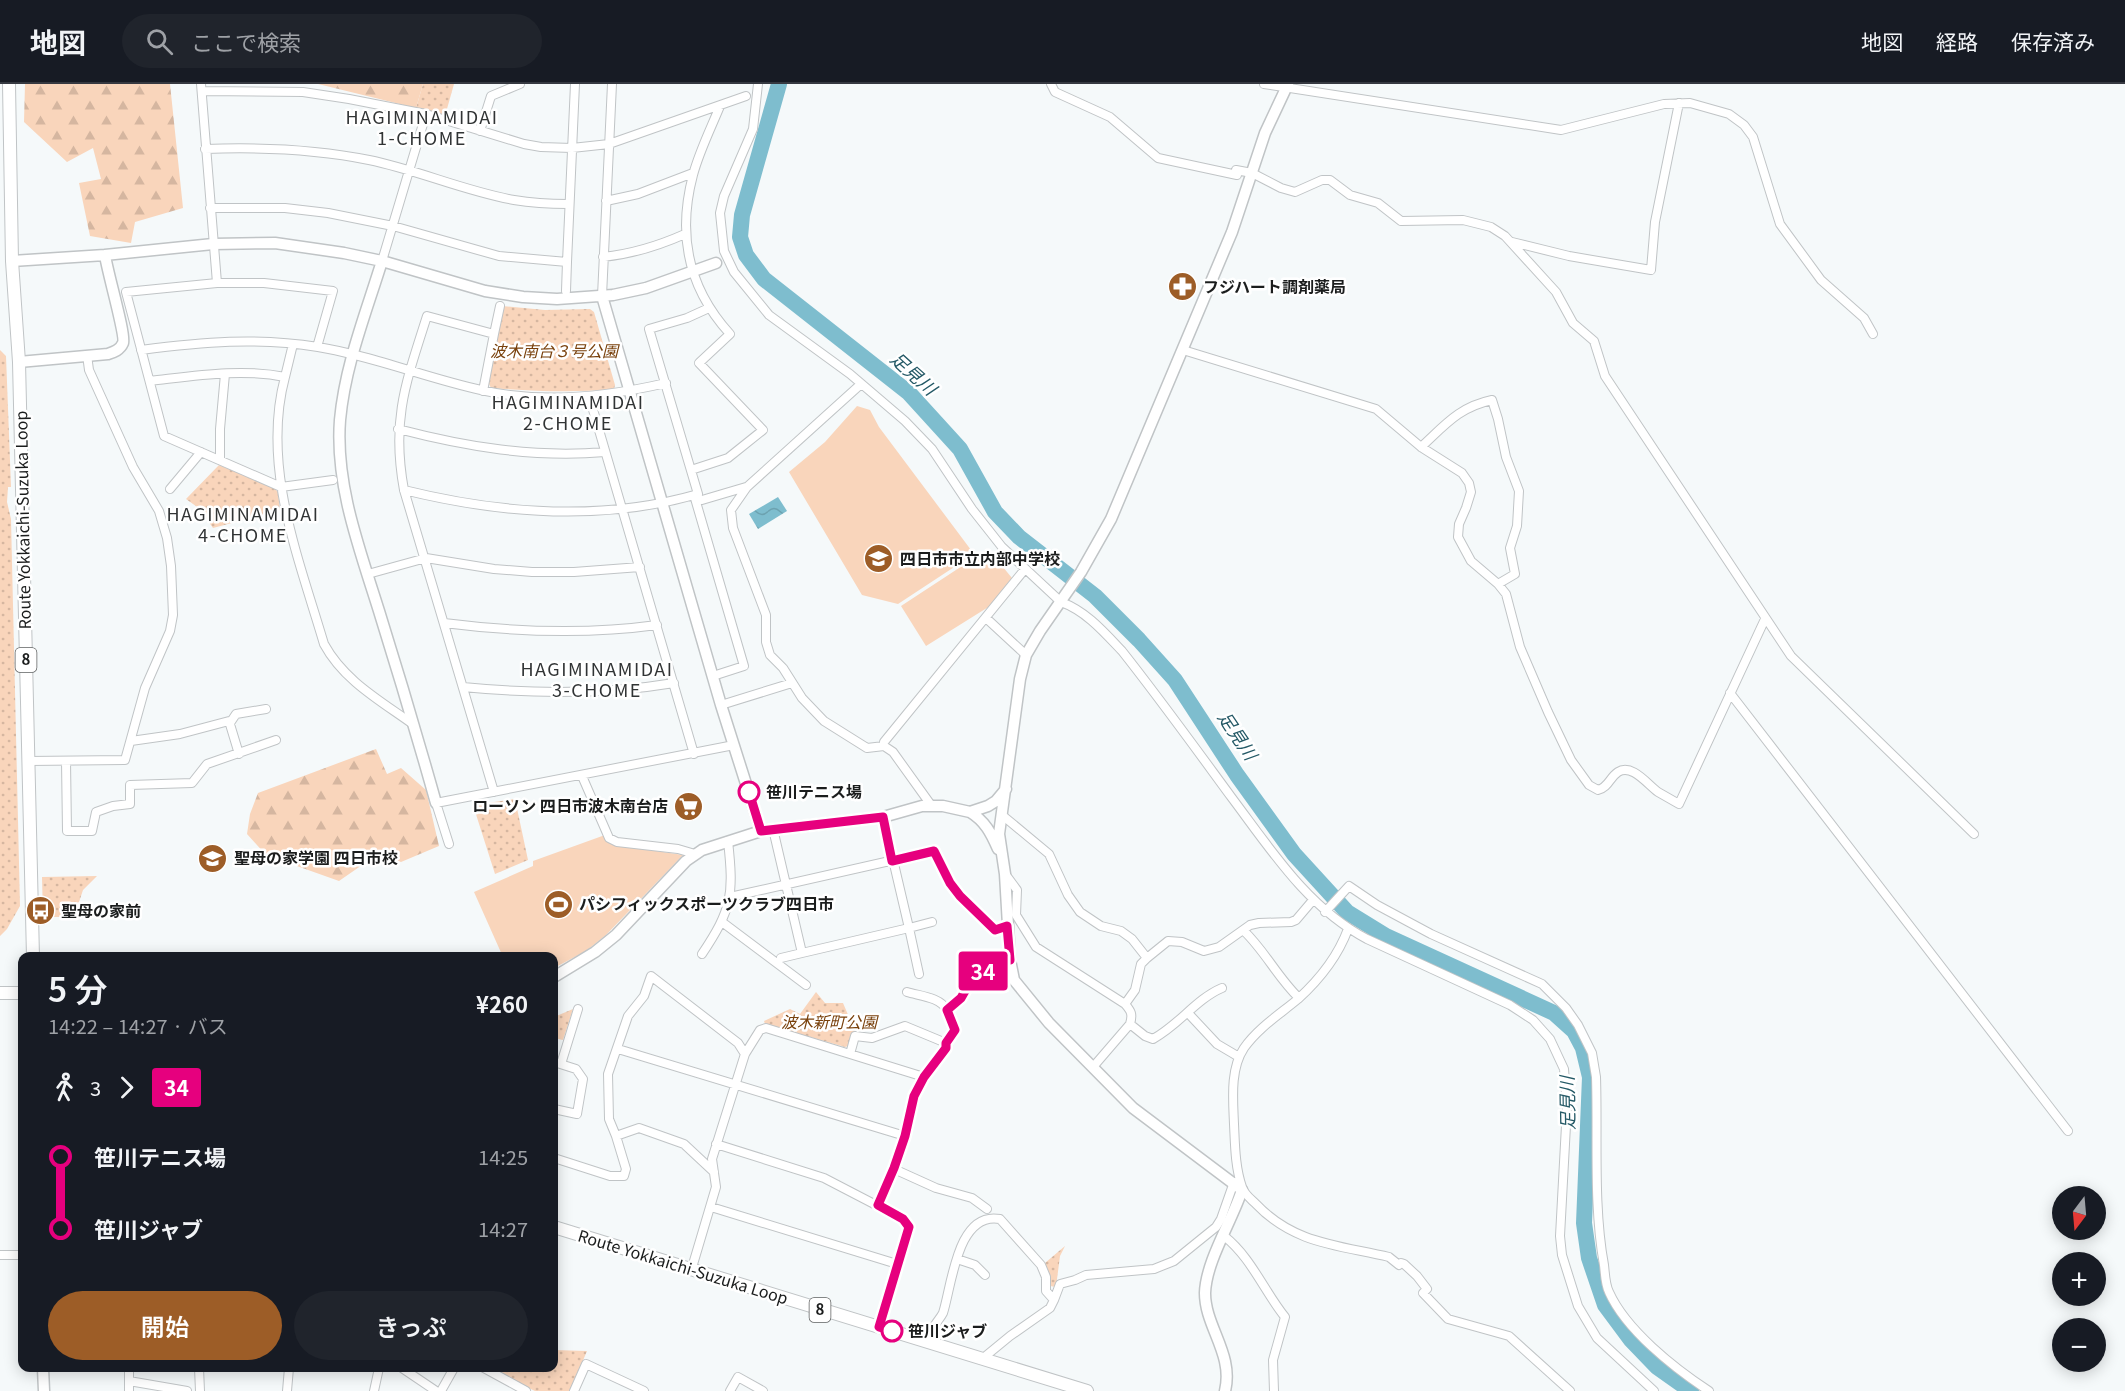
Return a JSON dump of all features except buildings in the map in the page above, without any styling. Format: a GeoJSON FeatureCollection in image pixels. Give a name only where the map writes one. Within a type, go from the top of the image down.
{"type":"FeatureCollection","features":[{"type":"Feature","properties":{"kind":"main road","name":"Route Yokkaichi-Suzuka Loop"},"geometry":{"type":"LineString","coordinates":[[9,84],[12,261],[20,362],[33,952]]}},
{"type":"Feature","properties":{"kind":"main road"},"geometry":{"type":"LineString","coordinates":[[0,993],[18,993]]}},
{"type":"Feature","properties":{"kind":"main road","name":"Route Yokkaichi-Suzuka Loop"},"geometry":{"type":"LineString","coordinates":[[558,1228],[1087,1391]]}},
{"type":"Feature","properties":{"kind":"street"},"geometry":{"type":"LineString","coordinates":[[298,84],[303,92]]}},
{"type":"Feature","properties":{"kind":"street"},"geometry":{"type":"LineString","coordinates":[[480,131],[491,96],[520,84]]}},
{"type":"Feature","properties":{"kind":"street"},"geometry":{"type":"LineString","coordinates":[[566,291],[575,84]]}},
{"type":"Feature","properties":{"kind":"street"},"geometry":{"type":"LineString","coordinates":[[612,84],[602,296],[721,705],[761,831]]}},
{"type":"Feature","properties":{"kind":"street"},"geometry":{"type":"LineString","coordinates":[[758,84],[753,129],[724,196],[720,213],[724,250],[734,272],[769,315],[861,384],[905,421],[932,449],[972,509],[1002,547],[1062,601],[1092,621],[1122,651],[1270,849],[1313,900],[1348,929],[1441,975],[1510,1005],[1533,1020],[1550,1039],[1564,1069],[1566,1107],[1560,1236],[1565,1265],[1578,1306],[1598,1338],[1616,1353],[1643,1387],[1654,1391]]}},
{"type":"Feature","properties":{"kind":"street"},"geometry":{"type":"LineString","coordinates":[[1051,84],[1054,92],[1114,120],[1158,158],[1252,173],[1281,188],[1295,192],[1322,180],[1330,180],[1347,194],[1378,203],[1398,220],[1471,221],[1495,229],[1511,242],[1556,292],[1573,323],[1594,340],[1605,376],[1791,656],[1974,834]]}},
{"type":"Feature","properties":{"kind":"street"},"geometry":{"type":"LineString","coordinates":[[1264,84],[1561,130],[1664,104],[1679,103],[1729,114],[1744,125],[1753,137],[1780,224],[1821,280],[1864,318],[1874,334]]}},
{"type":"Feature","properties":{"kind":"street"},"geometry":{"type":"LineString","coordinates":[[1287,86],[1265,133],[1232,232],[1111,519],[1081,572],[1026,655],[1017,695],[999,834],[1010,919],[1010,960],[1014,980],[1049,1023],[1133,1108],[1238,1186],[1276,1223],[1306,1238],[1389,1257],[1400,1265],[1404,1264],[1427,1288],[1423,1293],[1448,1319],[1509,1336],[1570,1391]]}},
{"type":"Feature","properties":{"kind":"street"},"geometry":{"type":"LineString","coordinates":[[217,283],[201,87],[303,92],[386,105],[542,147],[572,148],[609,144],[746,96]]}},
{"type":"Feature","properties":{"kind":"street"},"geometry":{"type":"LineString","coordinates":[[1511,242],[1569,256],[1651,270],[1655,222],[1679,103]]}},
{"type":"Feature","properties":{"kind":"street"},"geometry":{"type":"LineString","coordinates":[[691,470],[728,458],[764,430],[699,363],[730,334],[709,308],[692,272],[685,234],[693,173],[720,106]]}},
{"type":"Feature","properties":{"kind":"street"},"geometry":{"type":"LineString","coordinates":[[426,114],[353,354],[340,422],[341,457],[348,505],[449,844]]}},
{"type":"Feature","properties":{"kind":"street"},"geometry":{"type":"LineString","coordinates":[[205,149],[242,147],[334,154],[410,170],[513,200],[568,204]]}},
{"type":"Feature","properties":{"kind":"street"},"geometry":{"type":"LineString","coordinates":[[606,201],[638,194],[693,173]]}},
{"type":"Feature","properties":{"kind":"street"},"geometry":{"type":"LineString","coordinates":[[210,208],[251,207],[307,210],[393,226],[500,256],[567,262]]}},
{"type":"Feature","properties":{"kind":"street"},"geometry":{"type":"LineString","coordinates":[[603,257],[638,252],[685,234]]}},
{"type":"Feature","properties":{"kind":"street"},"geometry":{"type":"LineString","coordinates":[[12,261],[244,242],[305,246],[382,261],[471,288],[502,294],[557,299],[602,296],[646,288],[716,263]]}},
{"type":"Feature","properties":{"kind":"street"},"geometry":{"type":"LineString","coordinates":[[20,362],[87,356],[119,350],[124,339],[106,269],[105,255]]}},
{"type":"Feature","properties":{"kind":"street"},"geometry":{"type":"LineString","coordinates":[[317,347],[333,291],[264,283],[217,283],[126,292],[164,436],[281,487],[333,480]]}},
{"type":"Feature","properties":{"kind":"street"},"geometry":{"type":"LineString","coordinates":[[483,391],[500,306]]}},
{"type":"Feature","properties":{"kind":"street"},"geometry":{"type":"LineString","coordinates":[[404,490],[464,504],[505,510],[568,512],[622,508],[698,494],[649,329],[687,318],[709,308]]}},
{"type":"Feature","properties":{"kind":"street"},"geometry":{"type":"LineString","coordinates":[[494,334],[427,316],[409,371],[398,429],[404,490],[494,792]]}},
{"type":"Feature","properties":{"kind":"street"},"geometry":{"type":"LineString","coordinates":[[141,350],[226,341],[293,344],[353,354],[483,391],[535,396],[589,396],[630,392],[666,383]]}},
{"type":"Feature","properties":{"kind":"street"},"geometry":{"type":"LineString","coordinates":[[293,344],[278,424],[281,487],[324,644],[330,656],[347,676],[414,725]]}},
{"type":"Feature","properties":{"kind":"street"},"geometry":{"type":"LineString","coordinates":[[1183,350],[1377,409],[1421,447],[1462,473],[1469,483],[1471,492],[1459,524],[1458,537],[1471,561],[1506,594],[1520,647],[1548,712],[1571,760],[1589,785],[1598,790],[1605,788],[1619,772],[1626,770],[1635,773],[1657,791],[1679,804],[1765,619]]}},
{"type":"Feature","properties":{"kind":"street"},"geometry":{"type":"LineString","coordinates":[[28,761],[124,760],[146,688],[170,632],[173,615],[171,566],[167,538],[159,511],[133,467],[89,370],[87,356]]}},
{"type":"Feature","properties":{"kind":"street"},"geometry":{"type":"LineString","coordinates":[[150,381],[225,374],[285,377]]}},
{"type":"Feature","properties":{"kind":"street"},"geometry":{"type":"LineString","coordinates":[[220,460],[225,374]]}},
{"type":"Feature","properties":{"kind":"street"},"geometry":{"type":"LineString","coordinates":[[861,384],[747,486],[731,510],[733,528],[766,615],[766,642],[770,655],[783,668],[802,698],[824,721],[867,748],[884,746],[893,753],[932,805]]}},
{"type":"Feature","properties":{"kind":"street"},"geometry":{"type":"LineString","coordinates":[[589,396],[694,754]]}},
{"type":"Feature","properties":{"kind":"street"},"geometry":{"type":"LineString","coordinates":[[1421,447],[1455,415],[1474,404],[1492,400],[1506,457],[1519,491],[1517,526],[1510,548],[1515,574],[1498,584]]}},
{"type":"Feature","properties":{"kind":"street"},"geometry":{"type":"LineString","coordinates":[[398,429],[438,440],[508,452],[574,455],[605,452]]}},
{"type":"Feature","properties":{"kind":"street"},"geometry":{"type":"LineString","coordinates":[[170,489],[201,452]]}},
{"type":"Feature","properties":{"kind":"street"},"geometry":{"type":"LineString","coordinates":[[702,500],[747,486]]}},
{"type":"Feature","properties":{"kind":"street"},"geometry":{"type":"LineString","coordinates":[[694,495],[744,666],[713,676]]}},
{"type":"Feature","properties":{"kind":"street"},"geometry":{"type":"LineString","coordinates":[[368,574],[426,558],[494,569],[532,572],[574,572],[640,567]]}},
{"type":"Feature","properties":{"kind":"street"},"geometry":{"type":"LineString","coordinates":[[884,746],[884,742],[1025,569]]}},
{"type":"Feature","properties":{"kind":"street"},"geometry":{"type":"LineString","coordinates":[[986,618],[1026,655]]}},
{"type":"Feature","properties":{"kind":"street"},"geometry":{"type":"LineString","coordinates":[[444,623],[499,630],[545,632],[588,632],[657,625]]}},
{"type":"Feature","properties":{"kind":"street"},"geometry":{"type":"LineString","coordinates":[[463,687],[534,693],[582,693],[641,689],[674,683]]}},
{"type":"Feature","properties":{"kind":"street"},"geometry":{"type":"LineString","coordinates":[[721,705],[792,683]]}},
{"type":"Feature","properties":{"kind":"street"},"geometry":{"type":"LineString","coordinates":[[1730,693],[2068,1131]]}},
{"type":"Feature","properties":{"kind":"street"},"geometry":{"type":"LineString","coordinates":[[239,754],[230,723],[236,714],[266,710]]}},
{"type":"Feature","properties":{"kind":"street"},"geometry":{"type":"LineString","coordinates":[[131,741],[180,734],[229,721],[230,723]]}},
{"type":"Feature","properties":{"kind":"street"},"geometry":{"type":"LineString","coordinates":[[66,761],[67,831],[92,831],[96,812],[113,806],[130,804],[130,785],[192,783],[207,764],[276,740]]}},
{"type":"Feature","properties":{"kind":"street"},"geometry":{"type":"LineString","coordinates":[[436,803],[734,746]]}},
{"type":"Feature","properties":{"kind":"street"},"geometry":{"type":"LineString","coordinates":[[582,776],[609,838],[618,842],[678,849],[695,854]]}},
{"type":"Feature","properties":{"kind":"street"},"geometry":{"type":"LineString","coordinates":[[970,812],[988,807],[1006,788]]}},
{"type":"Feature","properties":{"kind":"street"},"geometry":{"type":"LineString","coordinates":[[558,975],[595,952],[616,935],[695,854],[761,831],[883,817],[932,805],[970,812],[976,816],[988,828],[1002,858]]}},
{"type":"Feature","properties":{"kind":"street"},"geometry":{"type":"LineString","coordinates":[[1002,815],[1049,854],[1068,895],[1080,912],[1101,926],[1121,931],[1132,939],[1147,958]]}},
{"type":"Feature","properties":{"kind":"street"},"geometry":{"type":"LineString","coordinates":[[883,817],[919,974]]}},
{"type":"Feature","properties":{"kind":"street"},"geometry":{"type":"LineString","coordinates":[[773,829],[801,953]]}},
{"type":"Feature","properties":{"kind":"street"},"geometry":{"type":"LineString","coordinates":[[702,954],[722,922],[730,897],[731,868],[728,841]]}},
{"type":"Feature","properties":{"kind":"street"},"geometry":{"type":"LineString","coordinates":[[730,897],[934,851],[950,883],[960,896],[995,930],[1010,919]]}},
{"type":"Feature","properties":{"kind":"street"},"geometry":{"type":"LineString","coordinates":[[1326,911],[1349,886],[1377,906],[1431,934],[1542,984],[1566,1008],[1578,1025],[1592,1053],[1596,1077],[1600,1241],[1608,1290],[1622,1313],[1647,1341],[1678,1369],[1709,1391]]}},
{"type":"Feature","properties":{"kind":"street"},"geometry":{"type":"LineString","coordinates":[[1125,1004],[1135,990],[1141,964],[1168,941],[1182,942],[1204,951],[1219,947],[1258,923],[1296,920],[1313,900]]}},
{"type":"Feature","properties":{"kind":"street"},"geometry":{"type":"LineString","coordinates":[[1010,919],[1036,947],[1125,1004],[1133,1016],[1130,1024],[1093,1067]]}},
{"type":"Feature","properties":{"kind":"street"},"geometry":{"type":"LineString","coordinates":[[722,922],[806,985]]}},
{"type":"Feature","properties":{"kind":"street"},"geometry":{"type":"LineString","coordinates":[[781,958],[932,922]]}},
{"type":"Feature","properties":{"kind":"street"},"geometry":{"type":"LineString","coordinates":[[1225,1391],[1227,1368],[1207,1307],[1205,1293],[1208,1276],[1224,1236],[1238,1186],[1233,1083],[1239,1057],[1251,1039],[1299,998],[1329,966],[1342,945],[1348,929]]}},
{"type":"Feature","properties":{"kind":"street"},"geometry":{"type":"LineString","coordinates":[[1244,931],[1299,998]]}},
{"type":"Feature","properties":{"kind":"street"},"geometry":{"type":"LineString","coordinates":[[947,1010],[961,998],[973,977],[999,962],[1010,960]]}},
{"type":"Feature","properties":{"kind":"street"},"geometry":{"type":"LineString","coordinates":[[558,1159],[610,1176],[624,1176],[626,1170],[609,1119],[608,1074],[628,1016],[644,996],[651,976],[738,1043],[745,1054]]}},
{"type":"Feature","properties":{"kind":"street"},"geometry":{"type":"LineString","coordinates":[[1130,1024],[1145,1036],[1154,1039],[1211,993],[1222,988]]}},
{"type":"Feature","properties":{"kind":"street"},"geometry":{"type":"LineString","coordinates":[[878,1205],[905,1136],[914,1096],[924,1077],[946,1048],[946,1043],[955,1030],[944,1005],[907,992]]}},
{"type":"Feature","properties":{"kind":"street"},"geometry":{"type":"LineString","coordinates":[[558,1060],[578,1009]]}},
{"type":"Feature","properties":{"kind":"street"},"geometry":{"type":"LineString","coordinates":[[1188,1013],[1217,1044],[1239,1057]]}},
{"type":"Feature","properties":{"kind":"street"},"geometry":{"type":"LineString","coordinates":[[850,1054],[855,1036],[872,1038],[905,1026],[946,1043]]}},
{"type":"Feature","properties":{"kind":"street"},"geometry":{"type":"LineString","coordinates":[[692,1271],[716,1187],[712,1159],[716,1144],[745,1054],[760,1030],[766,1028],[924,1077]]}},
{"type":"Feature","properties":{"kind":"street"},"geometry":{"type":"LineString","coordinates":[[618,1049],[905,1136]]}},
{"type":"Feature","properties":{"kind":"street"},"geometry":{"type":"LineString","coordinates":[[558,1063],[576,1069],[583,1079],[576,1114],[558,1109]]}},
{"type":"Feature","properties":{"kind":"street"},"geometry":{"type":"LineString","coordinates":[[616,1136],[639,1128],[684,1144],[714,1172]]}},
{"type":"Feature","properties":{"kind":"street"},"geometry":{"type":"LineString","coordinates":[[716,1144],[824,1179],[903,1219],[909,1227],[879,1327]]}},
{"type":"Feature","properties":{"kind":"street"},"geometry":{"type":"LineString","coordinates":[[894,1168],[936,1188],[972,1198],[987,1209]]}},
{"type":"Feature","properties":{"kind":"street"},"geometry":{"type":"LineString","coordinates":[[982,1359],[1050,1308],[1060,1284],[1086,1275],[1154,1269],[1174,1261],[1216,1227],[1238,1186]]}},
{"type":"Feature","properties":{"kind":"street"},"geometry":{"type":"LineString","coordinates":[[711,1207],[897,1264]]}},
{"type":"Feature","properties":{"kind":"street"},"geometry":{"type":"LineString","coordinates":[[930,1343],[933,1328],[942,1316],[963,1241],[973,1226],[991,1217],[1000,1220],[1041,1265],[1046,1277],[1046,1291],[1054,1300]]}},
{"type":"Feature","properties":{"kind":"street"},"geometry":{"type":"LineString","coordinates":[[1224,1236],[1242,1252],[1264,1288],[1286,1317],[1273,1360],[1274,1391]]}},
{"type":"Feature","properties":{"kind":"street"},"geometry":{"type":"LineString","coordinates":[[0,1255],[18,1255]]}},
{"type":"Feature","properties":{"kind":"street"},"geometry":{"type":"LineString","coordinates":[[957,1259],[975,1265],[985,1275]]}},
{"type":"Feature","properties":{"kind":"street"},"geometry":{"type":"LineString","coordinates":[[574,1391],[586,1364],[645,1391]]}},
{"type":"Feature","properties":{"kind":"street"},"geometry":{"type":"LineString","coordinates":[[43,1372],[44,1391]]}},
{"type":"Feature","properties":{"kind":"street"},"geometry":{"type":"LineString","coordinates":[[129,1372],[129,1391]]}},
{"type":"Feature","properties":{"kind":"street"},"geometry":{"type":"LineString","coordinates":[[200,1372],[200,1391]]}},
{"type":"Feature","properties":{"kind":"street"},"geometry":{"type":"LineString","coordinates":[[287,1391],[289,1372]]}},
{"type":"Feature","properties":{"kind":"street"},"geometry":{"type":"LineString","coordinates":[[374,1391],[378,1372]]}},
{"type":"Feature","properties":{"kind":"street"},"geometry":{"type":"LineString","coordinates":[[408,1372],[436,1391]]}},
{"type":"Feature","properties":{"kind":"street"},"geometry":{"type":"LineString","coordinates":[[441,1391],[452,1372]]}},
{"type":"Feature","properties":{"kind":"street"},"geometry":{"type":"LineString","coordinates":[[499,1372],[526,1391]]}},
{"type":"Feature","properties":{"kind":"street"},"geometry":{"type":"LineString","coordinates":[[730,1391],[738,1377],[763,1391]]}},
{"type":"Feature","properties":{"kind":"street"},"geometry":{"type":"LineString","coordinates":[[129,1381],[187,1391]]}},
{"type":"Feature","properties":{"kind":"green space"},"geometry":{"type":"Polygon","coordinates":[[[25,84],[170,84],[183,208],[135,222],[131,243],[90,236],[79,183],[101,179],[93,148],[67,162],[24,122],[25,84]]]}},
{"type":"Feature","properties":{"kind":"green space"},"geometry":{"type":"Polygon","coordinates":[[[318,84],[423,84],[416,108],[318,84]]]}},
{"type":"Feature","properties":{"kind":"green space"},"geometry":{"type":"Polygon","coordinates":[[[423,84],[454,84],[445,116],[416,108],[423,84]]]}},
{"type":"Feature","properties":{"kind":"green space","name":"波木南台３号公園"},"geometry":{"type":"Polygon","coordinates":[[[502,306],[545,310],[590,309],[594,312],[615,385],[614,389],[552,391],[491,388],[489,384],[502,306]]]}},
{"type":"Feature","properties":{"kind":"green space"},"geometry":{"type":"Polygon","coordinates":[[[0,350],[6,356],[11,487],[8,487],[7,502],[11,519],[20,906],[7,929],[0,936],[0,350]]]}},
{"type":"Feature","properties":{"kind":"green space"},"geometry":{"type":"Polygon","coordinates":[[[857,406],[870,410],[879,427],[974,554],[898,604],[862,595],[789,472],[825,442],[857,406]]]}},
{"type":"Feature","properties":{"kind":"green space"},"geometry":{"type":"Polygon","coordinates":[[[219,465],[274,488],[278,492],[280,510],[213,528],[200,509],[186,499],[219,465]]]}},
{"type":"Feature","properties":{"kind":"green space"},"geometry":{"type":"Polygon","coordinates":[[[988,549],[1012,578],[990,606],[926,646],[901,606],[988,549]]]}},
{"type":"Feature","properties":{"kind":"green space"},"geometry":{"type":"Polygon","coordinates":[[[376,749],[387,774],[401,768],[426,790],[439,846],[401,862],[378,854],[339,881],[266,855],[247,834],[250,814],[258,793],[376,749]]]}},
{"type":"Feature","properties":{"kind":"green space"},"geometry":{"type":"Polygon","coordinates":[[[515,799],[528,860],[495,874],[473,805],[515,799]]]}},
{"type":"Feature","properties":{"kind":"green space","name":"パシフィックスポーツクラブ四日市"},"geometry":{"type":"Polygon","coordinates":[[[605,835],[616,845],[683,855],[606,935],[586,951],[558,966],[558,952],[501,952],[474,892],[533,866],[533,861],[605,835]]]}},
{"type":"Feature","properties":{"kind":"green space"},"geometry":{"type":"Polygon","coordinates":[[[97,876],[83,890],[74,917],[43,917],[42,877],[97,876]]]}},
{"type":"Feature","properties":{"kind":"green space","name":"波木新町公園"},"geometry":{"type":"Polygon","coordinates":[[[816,992],[825,1003],[843,1003],[855,1031],[848,1046],[765,1024],[764,1021],[790,1009],[800,1014],[816,992]]]}},
{"type":"Feature","properties":{"kind":"green space"},"geometry":{"type":"Polygon","coordinates":[[[573,1009],[563,1040],[558,1039],[558,1015],[573,1009]]]}},
{"type":"Feature","properties":{"kind":"green space"},"geometry":{"type":"Polygon","coordinates":[[[1065,1246],[1060,1256],[1056,1287],[1050,1286],[1050,1276],[1045,1263],[1065,1246]]]}},
{"type":"Feature","properties":{"kind":"green space"},"geometry":{"type":"Polygon","coordinates":[[[558,1350],[587,1351],[570,1391],[535,1391],[501,1373],[558,1372],[558,1350]]]}},
{"type":"Feature","properties":{"kind":"water"},"geometry":{"type":"Polygon","coordinates":[[[778,497],[787,511],[758,529],[749,514],[778,497]]]}},
{"type":"Feature","properties":{"kind":"waterway","name":"足見川"},"geometry":{"type":"LineString","coordinates":[[779,84],[742,215],[740,237],[746,255],[764,279],[909,393],[960,449],[995,512],[1019,537],[1095,596],[1139,640],[1175,680],[1237,775],[1294,854],[1347,912],[1386,936],[1554,1013],[1574,1031],[1583,1048],[1590,1077],[1584,1223],[1589,1258],[1605,1305],[1631,1340],[1657,1367],[1691,1391]]}},
{"type":"Feature","properties":{"kind":"bus line","name":"34"},"geometry":{"type":"LineString","coordinates":[[749,792],[761,831],[883,817],[892,861],[934,851],[950,883],[960,896],[995,930],[1007,926],[1010,960],[999,962],[973,977],[961,998],[947,1010],[955,1030],[946,1043],[946,1048],[924,1077],[914,1096],[905,1136],[878,1205],[903,1219],[909,1227],[879,1327],[892,1331]]}},
{"type":"Feature","properties":{"kind":"place","name":"フジハート調剤薬局"},"geometry":{"type":"Point","coordinates":[1182,287]}},
{"type":"Feature","properties":{"kind":"place","name":"四日市市立内部中学校"},"geometry":{"type":"Point","coordinates":[879,559]}},
{"type":"Feature","properties":{"kind":"place","name":"笹川テニス場"},"geometry":{"type":"Point","coordinates":[749,792]}},
{"type":"Feature","properties":{"kind":"place","name":"ローソン 四日市波木南台店"},"geometry":{"type":"Point","coordinates":[689,806]}},
{"type":"Feature","properties":{"kind":"place","name":"聖母の家学園 四日市校"},"geometry":{"type":"Point","coordinates":[213,858]}},
{"type":"Feature","properties":{"kind":"place","name":"パシフィックスポーツクラブ四日市"},"geometry":{"type":"Point","coordinates":[558,904]}},
{"type":"Feature","properties":{"kind":"place","name":"聖母の家前"},"geometry":{"type":"Point","coordinates":[40,911]}},
{"type":"Feature","properties":{"kind":"place","name":"笹川ジャブ"},"geometry":{"type":"Point","coordinates":[892,1331]}},
{"type":"Feature","properties":{"kind":"district","name":"HAGIMINAMIDAI 1-CHOME"},"geometry":{"type":"Point","coordinates":[422,128]}},
{"type":"Feature","properties":{"kind":"district","name":"HAGIMINAMIDAI 2-CHOME"},"geometry":{"type":"Point","coordinates":[568,413]}},
{"type":"Feature","properties":{"kind":"district","name":"HAGIMINAMIDAI 4-CHOME"},"geometry":{"type":"Point","coordinates":[243,525]}},
{"type":"Feature","properties":{"kind":"district","name":"HAGIMINAMIDAI 3-CHOME"},"geometry":{"type":"Point","coordinates":[597,680]}}]}
